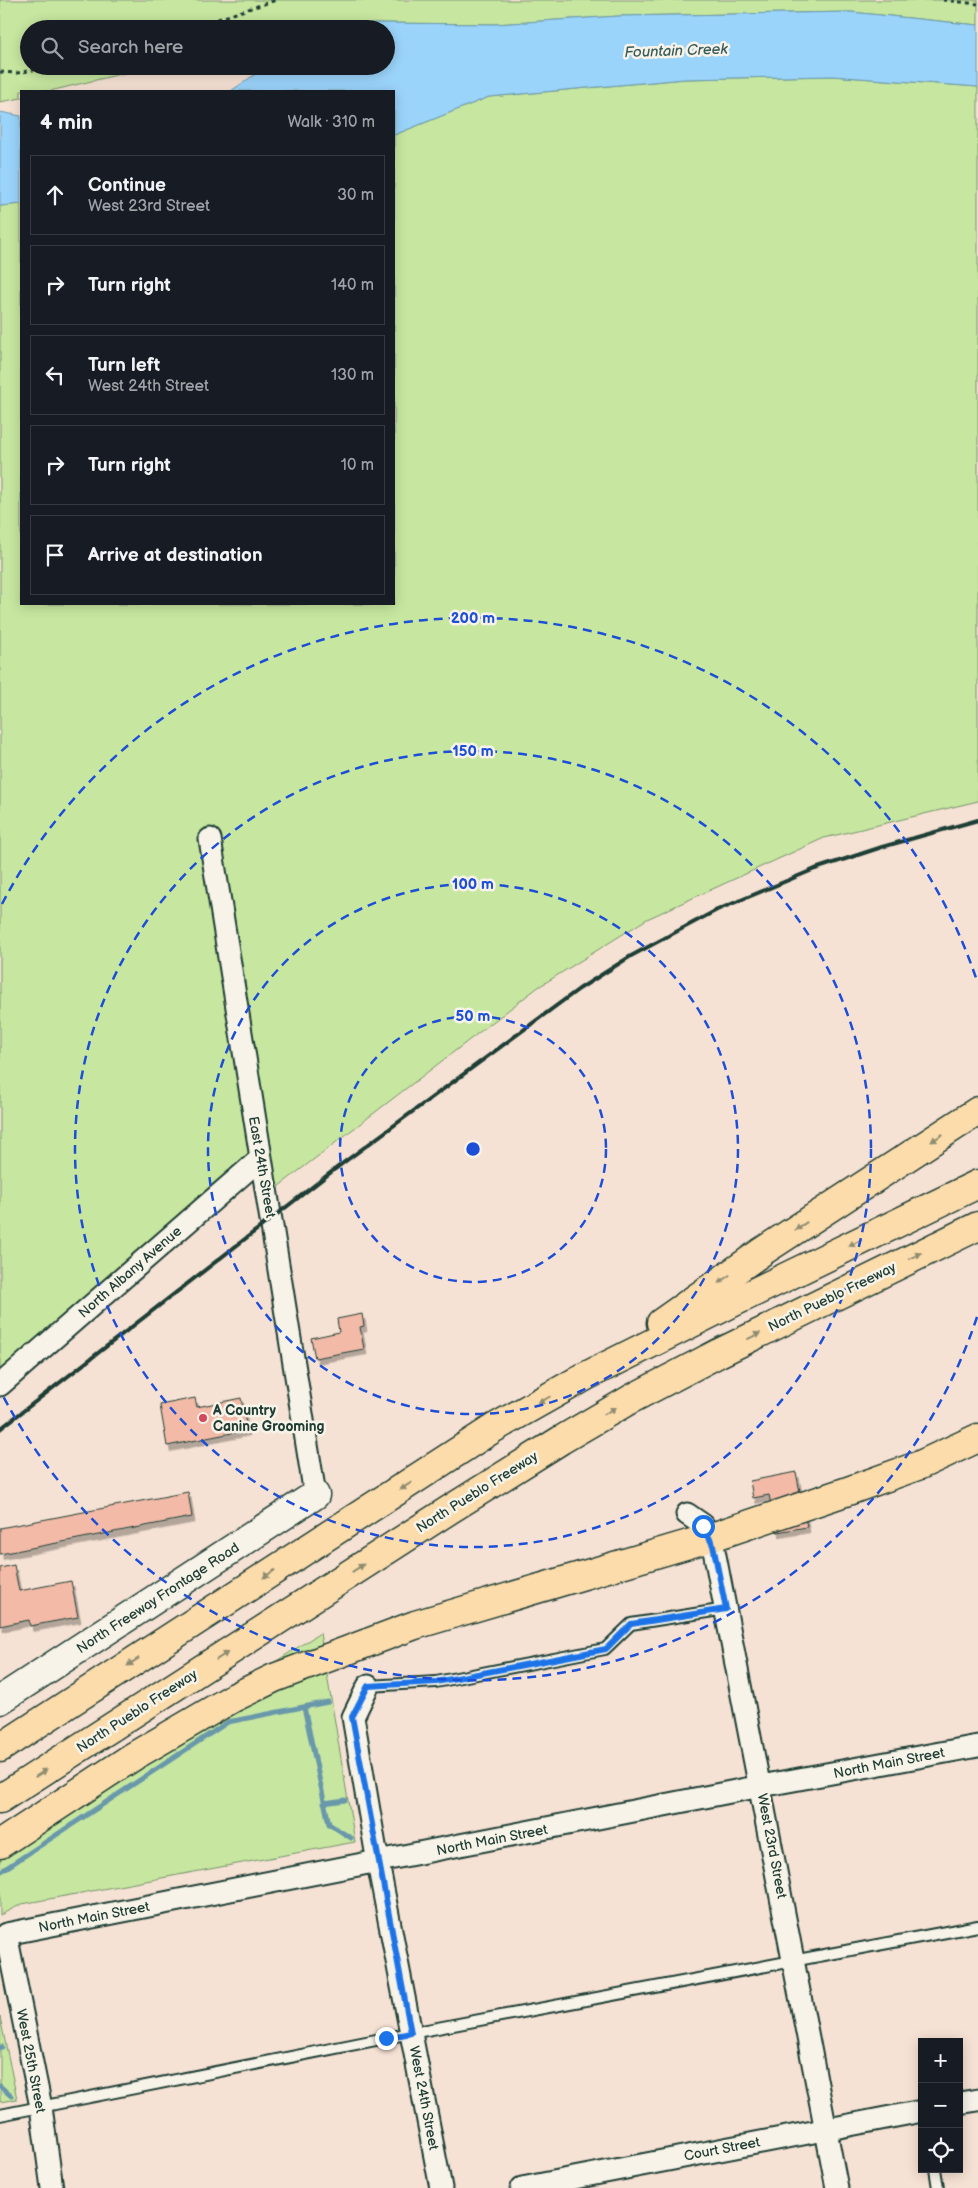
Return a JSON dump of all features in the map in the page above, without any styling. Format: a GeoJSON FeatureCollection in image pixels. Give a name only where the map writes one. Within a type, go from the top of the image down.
{"type":"FeatureCollection","features":[{"type":"Feature","properties":{"kind":"highway"},"geometry":{"type":"LineString","coordinates":[[586,1376],[763,1251],[978,1111]]}},
{"type":"Feature","properties":{"kind":"highway"},"geometry":{"type":"LineString","coordinates":[[0,1748],[494,1428],[586,1376],[732,1302],[978,1184]]}},
{"type":"Feature","properties":{"kind":"highway","name":"North Pueblo Freeway"},"geometry":{"type":"LineString","coordinates":[[0,1799],[449,1510],[584,1426],[719,1353],[978,1226]]}},
{"type":"Feature","properties":{"kind":"highway"},"geometry":{"type":"LineString","coordinates":[[0,1844],[134,1756],[233,1698],[274,1678],[415,1625],[709,1538],[920,1465],[978,1438]]}},
{"type":"Feature","properties":{"kind":"street","name":"East 24th Street"},"geometry":{"type":"LineString","coordinates":[[210,839],[315,1495]]}},
{"type":"Feature","properties":{"kind":"street","name":"North Albany Avenue"},"geometry":{"type":"LineString","coordinates":[[0,1385],[260,1159]]}},
{"type":"Feature","properties":{"kind":"street","name":"North Freeway Frontage Road"},"geometry":{"type":"LineString","coordinates":[[0,1700],[315,1495]]}},
{"type":"Feature","properties":{"kind":"street","name":"West 23rd Street"},"geometry":{"type":"LineString","coordinates":[[687,1514],[703,1526],[713,1545],[837,2188]]}},
{"type":"Feature","properties":{"kind":"street","name":"West 24th Street"},"geometry":{"type":"LineString","coordinates":[[368,1686],[352,1717],[378,1863],[441,2188]]}},
{"type":"Feature","properties":{"kind":"street","name":"North Main Street"},"geometry":{"type":"LineString","coordinates":[[6,1934],[378,1863],[761,1786],[978,1746]]}},
{"type":"Feature","properties":{"kind":"street","name":"West 25th Street"},"geometry":{"type":"LineString","coordinates":[[6,1934],[41,2107],[52,2188]]}},
{"type":"Feature","properties":{"kind":"street"},"geometry":{"type":"LineString","coordinates":[[963,2102],[978,2100]]}},
{"type":"Feature","properties":{"kind":"street","name":"Court Street"},"geometry":{"type":"LineString","coordinates":[[522,2188],[825,2128],[918,2112]]}},
{"type":"Feature","properties":{"kind":"lane"},"geometry":{"type":"LineString","coordinates":[[368,1686],[436,1682],[606,1649],[631,1624],[726,1609]]}},
{"type":"Feature","properties":{"kind":"lane"},"geometry":{"type":"LineString","coordinates":[[0,2114],[411,2033],[978,1926]]}},
{"type":"Feature","properties":{"kind":"lane"},"geometry":{"type":"LineString","coordinates":[[936,2173],[938,2188]]}},
{"type":"Feature","properties":{"kind":"path"},"geometry":{"type":"LineString","coordinates":[[215,20],[276,0]]}},
{"type":"Feature","properties":{"kind":"path"},"geometry":{"type":"LineString","coordinates":[[943,0],[978,4]]}},
{"type":"Feature","properties":{"kind":"path"},"geometry":{"type":"LineString","coordinates":[[0,72],[20,72]]}},
{"type":"Feature","properties":{"kind":"green space"},"geometry":{"type":"Polygon","coordinates":[[[0,0],[978,0],[978,25],[851,12],[619,16],[495,24],[395,23],[395,20],[20,20],[20,75],[117,75],[54,90],[20,90],[20,98],[0,102],[0,0]]]}},
{"type":"Feature","properties":{"kind":"green space"},"geometry":{"type":"Polygon","coordinates":[[[832,76],[978,87],[978,801],[824,838],[647,919],[537,988],[266,1196],[260,1160],[0,1385],[0,206],[20,204],[20,605],[395,605],[395,135],[489,97],[685,79],[832,76]]]}},
{"type":"Feature","properties":{"kind":"green space"},"geometry":{"type":"Polygon","coordinates":[[[320,1633],[355,1842],[22,1904],[0,1915],[0,1839],[320,1633]]]}},
{"type":"Feature","properties":{"kind":"green space"},"geometry":{"type":"Polygon","coordinates":[[[0,2017],[17,2099],[0,2102],[0,2017]]]}},
{"type":"Feature","properties":{"kind":"water","name":"Fountain Creek"},"geometry":{"type":"Polygon","coordinates":[[[851,12],[978,25],[978,87],[832,76],[685,79],[489,97],[395,135],[395,90],[232,90],[254,75],[395,75],[395,23],[495,24],[619,16],[851,12]]]}},
{"type":"Feature","properties":{"kind":"water"},"geometry":{"type":"Polygon","coordinates":[[[0,112],[20,116],[20,204],[0,206],[0,112]]]}},
{"type":"Feature","properties":{"kind":"building"},"geometry":{"type":"Polygon","coordinates":[[[362,1314],[364,1326],[360,1327],[364,1349],[315,1358],[311,1338],[339,1332],[337,1319],[362,1314]]]}},
{"type":"Feature","properties":{"kind":"building","name":"A Country Canine Grooming"},"geometry":{"type":"Polygon","coordinates":[[[195,1398],[197,1407],[241,1398],[247,1430],[167,1446],[160,1405],[195,1398]]]}},
{"type":"Feature","properties":{"kind":"building"},"geometry":{"type":"Polygon","coordinates":[[[796,1472],[807,1527],[777,1532],[769,1495],[753,1498],[750,1481],[796,1472]]]}},
{"type":"Feature","properties":{"kind":"building"},"geometry":{"type":"Polygon","coordinates":[[[188,1492],[192,1517],[0,1554],[0,1528],[188,1492]]]}},
{"type":"Feature","properties":{"kind":"building"},"geometry":{"type":"Polygon","coordinates":[[[14,1565],[19,1591],[71,1581],[78,1617],[30,1626],[29,1620],[0,1626],[0,1568],[14,1565]]]}},
{"type":"Feature","properties":{"kind":"waterway"},"geometry":{"type":"LineString","coordinates":[[0,1872],[228,1722],[328,1702]]}},
{"type":"Feature","properties":{"kind":"waterway"},"geometry":{"type":"LineString","coordinates":[[304,1707],[329,1824],[351,1838]]}},
{"type":"Feature","properties":{"kind":"waterway"},"geometry":{"type":"LineString","coordinates":[[324,1803],[345,1800]]}},
{"type":"Feature","properties":{"kind":"waterway"},"geometry":{"type":"LineString","coordinates":[[0,2086],[11,2096]]}},
{"type":"Feature","properties":{"kind":"railway"},"geometry":{"type":"LineString","coordinates":[[0,1429],[343,1163],[579,989],[631,956],[717,910],[815,869],[882,847],[978,820]]}},
{"type":"Feature","properties":{"kind":"place","name":"A Country Canine Grooming"},"geometry":{"type":"Point","coordinates":[203,1418]}},
{"type":"Feature","properties":{"kind":"route"},"geometry":{"type":"LineString","coordinates":[[386,2038],[411,2033],[352,1717],[368,1686],[436,1682],[606,1649],[631,1624],[726,1609],[713,1545],[703,1526]]}}]}
